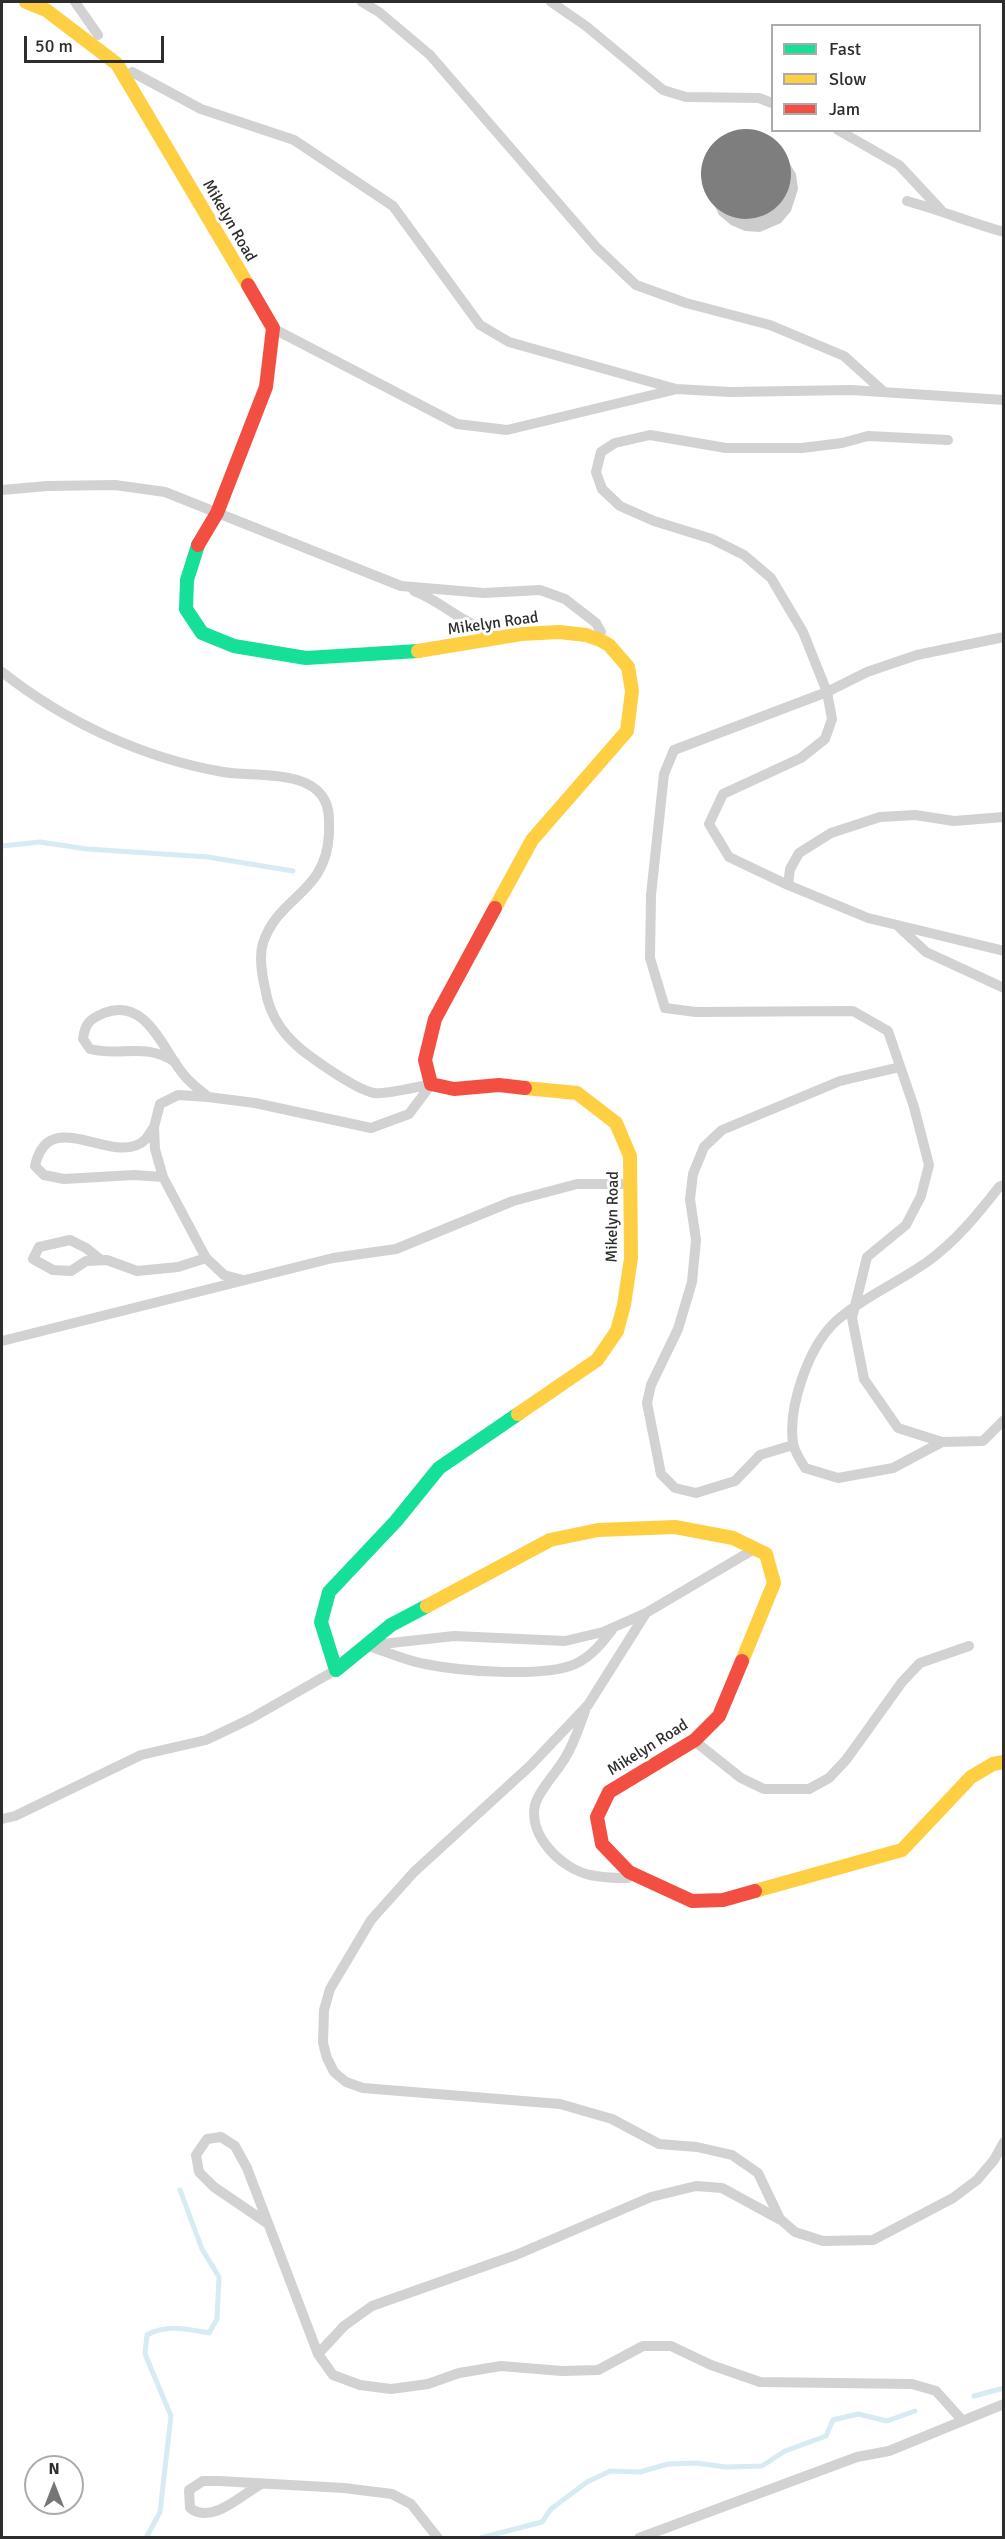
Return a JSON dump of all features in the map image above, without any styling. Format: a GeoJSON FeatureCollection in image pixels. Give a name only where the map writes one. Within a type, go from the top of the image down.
{"type":"FeatureCollection","features":[{"type":"Feature","properties":{"kind":"street","name":"Mikelyn Road"},"geometry":{"type":"LineString","coordinates":[[26,2],[46,10],[117,64],[273,328],[266,387],[217,513],[197,547],[187,580],[186,609],[202,633],[234,646],[306,657],[428,650],[511,636],[559,632],[586,635],[609,645],[628,667],[632,691],[627,731],[532,840],[435,1019],[425,1060],[431,1084],[454,1089],[500,1085],[577,1093],[616,1123],[630,1156],[631,1258],[617,1331],[597,1360],[439,1468],[396,1521],[329,1592],[321,1622],[336,1670]]}},
{"type":"Feature","properties":{"kind":"street"},"geometry":{"type":"LineString","coordinates":[[336,1670],[391,1625],[550,1540],[598,1530],[675,1527],[733,1538],[755,1548]]}},
{"type":"Feature","properties":{"kind":"street","name":"Mikelyn Road"},"geometry":{"type":"LineString","coordinates":[[755,1548],[766,1554],[774,1583],[719,1716],[695,1740],[609,1792],[597,1817],[602,1844],[629,1872],[692,1901],[723,1900],[902,1850],[971,1777],[993,1764],[1004,1762]]}},
{"type":"Feature","properties":{"kind":"lane"},"geometry":{"type":"LineString","coordinates":[[75,2],[117,64],[201,109],[294,140],[393,206],[480,325],[510,342],[676,389],[730,392],[851,390],[1004,400]]}},
{"type":"Feature","properties":{"kind":"lane"},"geometry":{"type":"LineString","coordinates":[[362,2],[379,12],[430,55],[597,248],[636,285],[686,303],[770,325],[844,356],[884,392]]}},
{"type":"Feature","properties":{"kind":"lane"},"geometry":{"type":"LineString","coordinates":[[552,2],[663,90],[686,97],[759,98],[771,103]]}},
{"type":"Feature","properties":{"kind":"lane"},"geometry":{"type":"LineString","coordinates":[[841,132],[899,165],[941,210]]}},
{"type":"Feature","properties":{"kind":"lane"},"geometry":{"type":"LineString","coordinates":[[907,201],[1004,232]]}},
{"type":"Feature","properties":{"kind":"lane"},"geometry":{"type":"LineString","coordinates":[[273,328],[457,424],[507,429],[676,389]]}},
{"type":"Feature","properties":{"kind":"lane"},"geometry":{"type":"LineString","coordinates":[[948,440],[868,436],[842,443],[802,448],[726,448],[650,435],[615,443],[601,452],[596,472],[602,489],[620,506],[654,521],[712,538],[744,555],[771,578],[803,632],[827,692],[831,719],[825,739],[801,758],[723,794],[709,824],[729,857],[788,885],[868,918],[1004,951]]}},
{"type":"Feature","properties":{"kind":"lane"},"geometry":{"type":"LineString","coordinates":[[2,490],[47,486],[115,485],[165,492],[428,596],[487,631],[511,636]]}},
{"type":"Feature","properties":{"kind":"lane"},"geometry":{"type":"LineString","coordinates":[[401,586],[484,593],[540,590],[565,599],[596,623],[609,645]]}},
{"type":"Feature","properties":{"kind":"lane"},"geometry":{"type":"LineString","coordinates":[[1004,637],[916,655],[867,672],[827,692],[674,750],[664,774],[651,895],[650,958],[665,1008],[696,1012],[853,1011],[888,1031],[929,1165],[921,1196],[906,1225],[867,1257],[852,1318],[864,1379],[898,1428],[942,1442],[982,1441],[1004,1420]]}},
{"type":"Feature","properties":{"kind":"lane"},"geometry":{"type":"LineString","coordinates":[[2,672],[23,688],[87,727],[148,752],[184,765],[225,773],[294,778],[312,786],[324,798],[330,817],[328,845],[321,870],[307,889],[287,905],[272,924],[262,945],[262,974],[268,1007],[280,1029],[300,1049],[328,1069],[375,1093],[431,1084]]}},
{"type":"Feature","properties":{"kind":"lane"},"geometry":{"type":"LineString","coordinates":[[788,885],[790,869],[799,853],[831,833],[880,817],[915,814],[954,821],[1004,816]]}},
{"type":"Feature","properties":{"kind":"lane"},"geometry":{"type":"LineString","coordinates":[[898,926],[926,952],[1004,988]]}},
{"type":"Feature","properties":{"kind":"lane"},"geometry":{"type":"LineString","coordinates":[[175,1062],[164,1055],[150,1051],[127,1050],[106,1053],[90,1049],[83,1039],[84,1027],[91,1018],[114,1009],[129,1010],[157,1032],[185,1076],[208,1097]]}},
{"type":"Feature","properties":{"kind":"lane"},"geometry":{"type":"LineString","coordinates":[[793,1445],[760,1455],[735,1481],[696,1493],[675,1488],[661,1474],[647,1403],[651,1385],[678,1329],[692,1282],[696,1240],[690,1199],[693,1174],[704,1147],[722,1130],[840,1081],[900,1067]]}},
{"type":"Feature","properties":{"kind":"lane"},"geometry":{"type":"LineString","coordinates":[[243,1281],[224,1275],[206,1258],[163,1177],[155,1149],[154,1127],[160,1104],[178,1095],[208,1097],[255,1103],[371,1128],[409,1114],[431,1084]]}},
{"type":"Feature","properties":{"kind":"lane"},"geometry":{"type":"LineString","coordinates":[[154,1127],[145,1140],[124,1148],[70,1137],[51,1139],[39,1149],[35,1166],[44,1175],[64,1179],[134,1175],[163,1177]]}},
{"type":"Feature","properties":{"kind":"lane"},"geometry":{"type":"LineString","coordinates":[[2,1341],[333,1258],[396,1249],[513,1201],[577,1184],[630,1184]]}},
{"type":"Feature","properties":{"kind":"lane"},"geometry":{"type":"LineString","coordinates":[[942,1442],[893,1468],[838,1478],[805,1468],[793,1445],[794,1404],[813,1352],[834,1323],[928,1262],[971,1222],[1002,1185]]}},
{"type":"Feature","properties":{"kind":"lane"},"geometry":{"type":"LineString","coordinates":[[101,1260],[86,1248],[70,1240],[39,1247],[33,1259],[53,1270],[71,1271],[86,1261],[107,1260],[137,1271],[178,1267],[206,1258]]}},
{"type":"Feature","properties":{"kind":"lane"},"geometry":{"type":"LineString","coordinates":[[366,1645],[454,1636],[565,1641],[613,1628],[646,1612],[755,1548]]}},
{"type":"Feature","properties":{"kind":"lane"},"geometry":{"type":"LineString","coordinates":[[642,1879],[588,1875],[551,1851],[540,1839],[534,1821],[535,1805],[540,1793],[567,1755],[588,1706],[646,1612]]}},
{"type":"Feature","properties":{"kind":"lane"},"geometry":{"type":"LineString","coordinates":[[366,1645],[423,1664],[470,1670],[542,1671],[575,1664],[599,1647],[613,1628]]}},
{"type":"Feature","properties":{"kind":"lane"},"geometry":{"type":"LineString","coordinates":[[695,1740],[741,1778],[765,1789],[809,1789],[829,1778],[846,1760],[902,1682],[920,1663],[969,1646]]}},
{"type":"Feature","properties":{"kind":"lane"},"geometry":{"type":"LineString","coordinates":[[2,1819],[15,1816],[141,1755],[206,1740],[250,1719],[336,1670]]}},
{"type":"Feature","properties":{"kind":"lane"},"geometry":{"type":"LineString","coordinates":[[588,1706],[530,1766],[414,1872],[370,1920],[330,1989],[324,2010],[323,2043],[327,2058],[334,2072],[346,2082],[363,2088],[560,2104],[612,2119],[659,2144],[698,2147],[732,2155],[758,2173],[780,2219]]}},
{"type":"Feature","properties":{"kind":"lane"},"geometry":{"type":"LineString","coordinates":[[267,2223],[214,2187],[199,2172],[196,2155],[207,2139],[221,2137],[236,2146],[247,2168],[318,2355],[333,2375],[360,2385],[391,2389],[428,2384],[459,2373],[501,2366],[562,2371],[598,2370],[643,2346],[671,2346],[711,2365],[760,2382],[912,2384],[936,2391],[962,2420]]}},
{"type":"Feature","properties":{"kind":"lane"},"geometry":{"type":"LineString","coordinates":[[318,2355],[344,2326],[372,2306],[516,2255],[651,2197],[696,2186],[722,2188],[780,2219],[795,2232],[823,2241],[873,2240],[954,2198],[977,2180],[994,2160],[1004,2142]]}},
{"type":"Feature","properties":{"kind":"lane"},"geometry":{"type":"LineString","coordinates":[[639,2538],[857,2457],[889,2451],[1004,2404]]}},
{"type":"Feature","properties":{"kind":"lane"},"geometry":{"type":"LineString","coordinates":[[261,2484],[225,2507],[208,2514],[196,2513],[190,2508],[189,2490],[203,2481],[344,2488],[392,2494],[411,2504],[438,2538]]}},
{"type":"Feature","properties":{"kind":"building"},"geometry":{"type":"Polygon","coordinates":[[[746,129],[763,132],[778,142],[788,157],[791,174],[788,191],[778,206],[763,216],[746,219],[729,216],[714,206],[704,191],[701,174],[704,157],[714,142],[729,132],[746,129]]]}},
{"type":"Feature","properties":{"kind":"waterway"},"geometry":{"type":"LineString","coordinates":[[2,846],[40,842],[87,849],[208,857],[293,871]]}},
{"type":"Feature","properties":{"kind":"waterway"},"geometry":{"type":"LineString","coordinates":[[146,2538],[160,2512],[171,2416],[145,2354],[147,2335],[170,2328],[209,2333],[217,2319],[219,2277],[202,2249],[180,2190]]}},
{"type":"Feature","properties":{"kind":"waterway"},"geometry":{"type":"LineString","coordinates":[[974,2396],[1004,2388]]}},
{"type":"Feature","properties":{"kind":"waterway"},"geometry":{"type":"LineString","coordinates":[[480,2538],[542,2522],[551,2509],[587,2482],[610,2471],[640,2472],[668,2464],[696,2463],[726,2467],[762,2466],[785,2451],[826,2436],[833,2420],[858,2414],[887,2421],[915,2411]]}},
{"type":"Feature","properties":{"kind":"traffic: fast"},"geometry":{"type":"LineString","coordinates":[[198,545],[187,580],[186,609],[202,633],[234,646],[306,658],[418,651]]}},
{"type":"Feature","properties":{"kind":"traffic: fast"},"geometry":{"type":"LineString","coordinates":[[427,1606],[391,1625],[336,1670],[321,1622],[329,1592],[396,1521],[439,1468],[518,1414]]}},
{"type":"Feature","properties":{"kind":"traffic: slow"},"geometry":{"type":"LineString","coordinates":[[26,2],[46,10],[117,64],[248,285]]}},
{"type":"Feature","properties":{"kind":"traffic: slow"},"geometry":{"type":"LineString","coordinates":[[418,651],[521,634],[559,632],[586,635],[600,640],[609,645],[628,667],[632,691],[627,731],[532,840],[495,908]]}},
{"type":"Feature","properties":{"kind":"traffic: slow"},"geometry":{"type":"LineString","coordinates":[[518,1414],[597,1360],[617,1331],[624,1305],[631,1258],[630,1156],[616,1123],[577,1093],[525,1088]]}},
{"type":"Feature","properties":{"kind":"traffic: slow"},"geometry":{"type":"LineString","coordinates":[[427,1606],[550,1540],[598,1530],[675,1527],[733,1538],[766,1554],[774,1583],[742,1661]]}},
{"type":"Feature","properties":{"kind":"traffic: slow"},"geometry":{"type":"LineString","coordinates":[[755,1891],[902,1850],[971,1777],[993,1764],[1004,1762]]}},
{"type":"Feature","properties":{"kind":"traffic: jam"},"geometry":{"type":"LineString","coordinates":[[198,545],[217,513],[266,387],[273,328],[248,285]]}},
{"type":"Feature","properties":{"kind":"traffic: jam"},"geometry":{"type":"LineString","coordinates":[[495,908],[435,1019],[425,1060],[431,1084],[454,1089],[499,1085],[525,1088]]}},
{"type":"Feature","properties":{"kind":"traffic: jam"},"geometry":{"type":"LineString","coordinates":[[742,1661],[719,1716],[695,1740],[609,1792],[597,1817],[602,1844],[629,1872],[692,1901],[723,1900],[755,1891]]}}]}
